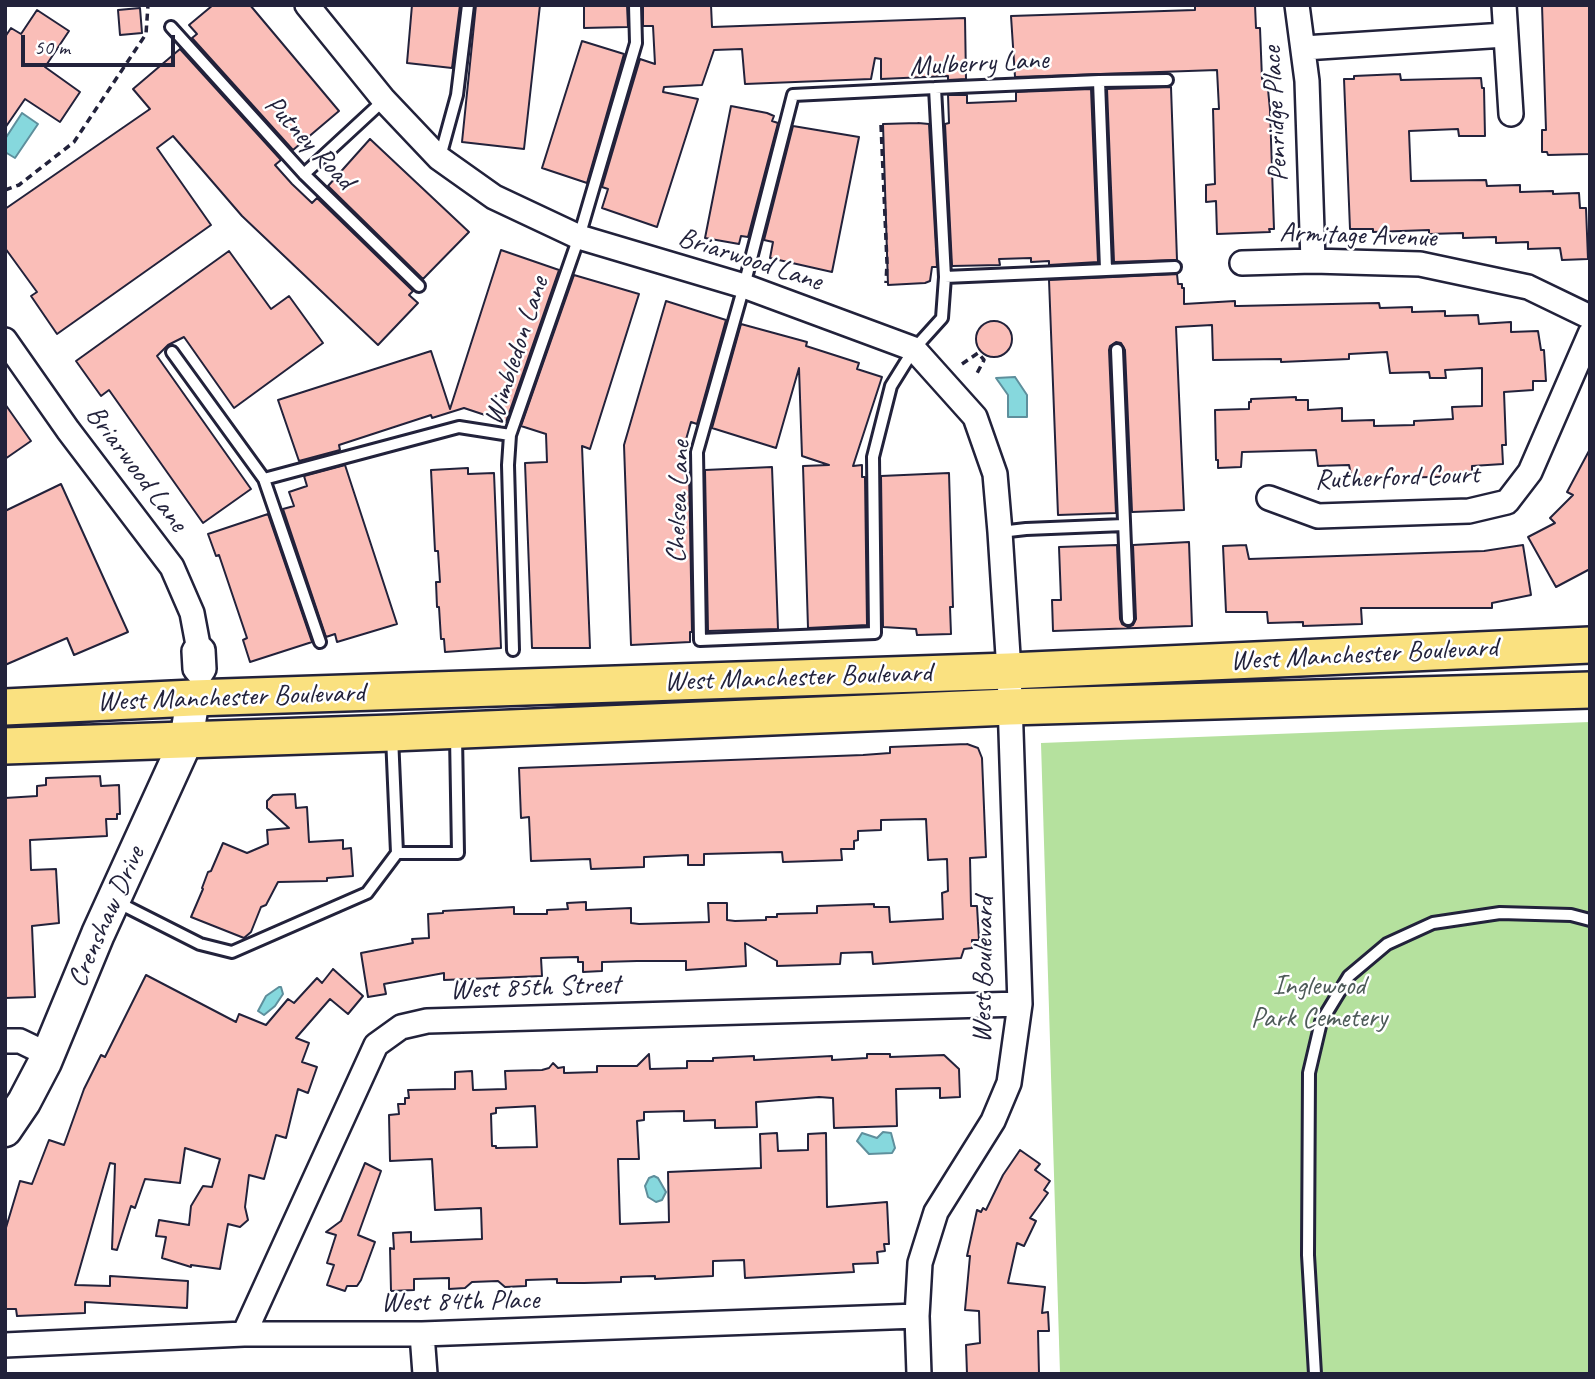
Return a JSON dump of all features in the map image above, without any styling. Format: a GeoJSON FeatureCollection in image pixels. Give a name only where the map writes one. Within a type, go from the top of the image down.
{"type":"FeatureCollection","features":[{"type":"Feature","properties":{"kind":"main road","name":"West Manchester Boulevard"},"geometry":{"type":"LineString","coordinates":[[5,707],[196,687],[1009,671],[1590,645]]}},
{"type":"Feature","properties":{"kind":"main road","name":"Crenshaw Drive"},"geometry":{"type":"LineString","coordinates":[[5,1130],[24,1102],[47,1054],[186,741],[196,687]]}},
{"type":"Feature","properties":{"kind":"main road","name":"West Manchester Boulevard"},"geometry":{"type":"LineString","coordinates":[[5,746],[392,733],[1009,706],[1590,690]]}},
{"type":"Feature","properties":{"kind":"street","name":"Briarwood Lane"},"geometry":{"type":"LineString","coordinates":[[307,5],[384,100],[439,158],[494,197],[579,237],[744,286],[914,349],[975,418],[995,474],[1009,671]]}},
{"type":"Feature","properties":{"kind":"street","name":"Penridge Place"},"geometry":{"type":"LineString","coordinates":[[1297,5],[1307,81],[1313,261]]}},
{"type":"Feature","properties":{"kind":"street"},"geometry":{"type":"LineString","coordinates":[[1504,5],[1511,114]]}},
{"type":"Feature","properties":{"kind":"street"},"geometry":{"type":"LineString","coordinates":[[1304,48],[1505,36]]}},
{"type":"Feature","properties":{"kind":"street","name":"Armitage Avenue"},"geometry":{"type":"LineString","coordinates":[[1242,263],[1313,261],[1420,264],[1528,287],[1590,317]]}},
{"type":"Feature","properties":{"kind":"street","name":"Rutherford Court"},"geometry":{"type":"LineString","coordinates":[[1269,499],[1318,516],[1469,511],[1507,502],[1530,472],[1590,334]]}},
{"type":"Feature","properties":{"kind":"street","name":"Briarwood Lane"},"geometry":{"type":"LineString","coordinates":[[5,340],[68,430],[172,567],[192,613],[198,645],[194,650],[196,687]]}},
{"type":"Feature","properties":{"kind":"street","name":"West Boulevard"},"geometry":{"type":"LineString","coordinates":[[919,1374],[917,1317],[920,1263],[936,1212],[993,1121],[1009,1083],[1020,1004],[1009,671]]}},
{"type":"Feature","properties":{"kind":"street","name":"West 85th Street"},"geometry":{"type":"LineString","coordinates":[[244,1334],[376,1045],[401,1027],[427,1020],[1020,1004]]}},
{"type":"Feature","properties":{"kind":"street"},"geometry":{"type":"LineString","coordinates":[[5,1041],[20,1041],[47,1054]]}},
{"type":"Feature","properties":{"kind":"street","name":"West 84th Place"},"geometry":{"type":"LineString","coordinates":[[5,1345],[244,1334],[422,1334],[917,1317]]}},
{"type":"Feature","properties":{"kind":"street"},"geometry":{"type":"LineString","coordinates":[[422,1334],[425,1374]]}},
{"type":"Feature","properties":{"kind":"lane"},"geometry":{"type":"LineString","coordinates":[[439,158],[457,95],[468,5]]}},
{"type":"Feature","properties":{"kind":"lane","name":"Wimbledon Lane"},"geometry":{"type":"LineString","coordinates":[[513,650],[508,465],[510,435],[579,237],[636,43],[635,5]]}},
{"type":"Feature","properties":{"kind":"lane","name":"Putney Road"},"geometry":{"type":"LineString","coordinates":[[171,27],[304,174],[419,286]]}},
{"type":"Feature","properties":{"kind":"lane","name":"Mulberry Lane"},"geometry":{"type":"LineString","coordinates":[[793,95],[1167,80]]}},
{"type":"Feature","properties":{"kind":"lane"},"geometry":{"type":"LineString","coordinates":[[1098,81],[1106,270]]}},
{"type":"Feature","properties":{"kind":"lane"},"geometry":{"type":"LineString","coordinates":[[914,349],[942,318],[945,277],[935,88]]}},
{"type":"Feature","properties":{"kind":"lane","name":"Chelsea Lane"},"geometry":{"type":"LineString","coordinates":[[793,95],[744,286],[697,452],[700,640],[875,633],[873,457],[891,386],[914,349]]}},
{"type":"Feature","properties":{"kind":"lane"},"geometry":{"type":"LineString","coordinates":[[304,174],[384,100]]}},
{"type":"Feature","properties":{"kind":"lane"},"geometry":{"type":"LineString","coordinates":[[945,277],[1175,267]]}},
{"type":"Feature","properties":{"kind":"lane"},"geometry":{"type":"LineString","coordinates":[[1117,350],[1128,619]]}},
{"type":"Feature","properties":{"kind":"lane"},"geometry":{"type":"LineString","coordinates":[[172,352],[264,479],[320,642]]}},
{"type":"Feature","properties":{"kind":"lane"},"geometry":{"type":"LineString","coordinates":[[264,479],[459,427],[510,435]]}},
{"type":"Feature","properties":{"kind":"lane"},"geometry":{"type":"LineString","coordinates":[[1000,533],[1026,529],[1124,525]]}},
{"type":"Feature","properties":{"kind":"lane"},"geometry":{"type":"LineString","coordinates":[[397,853],[458,853],[456,730]]}},
{"type":"Feature","properties":{"kind":"lane"},"geometry":{"type":"LineString","coordinates":[[113,901],[200,944],[232,952],[367,893],[397,853],[392,733]]}},
{"type":"Feature","properties":{"kind":"lane"},"geometry":{"type":"LineString","coordinates":[[1315,1374],[1308,1255],[1309,1073],[1321,1022],[1349,976],[1387,944],[1433,923],[1500,913],[1571,915],[1590,920]]}},
{"type":"Feature","properties":{"kind":"path"},"geometry":{"type":"LineString","coordinates":[[5,190],[19,185],[74,142],[146,34],[148,5]]}},
{"type":"Feature","properties":{"kind":"path"},"geometry":{"type":"LineString","coordinates":[[881,125],[886,283]]}},
{"type":"Feature","properties":{"kind":"path"},"geometry":{"type":"LineString","coordinates":[[962,364],[978,353],[984,360],[975,377]]}},
{"type":"Feature","properties":{"kind":"green space","name":"Inglewood Park Cemetery"},"geometry":{"type":"Polygon","coordinates":[[[1590,722],[1590,1374],[1060,1374],[1041,743],[1590,722]]]}},
{"type":"Feature","properties":{"kind":"water"},"geometry":{"type":"Polygon","coordinates":[[[22,113],[38,124],[15,158],[5,152],[5,139],[22,113]]]}},
{"type":"Feature","properties":{"kind":"water"},"geometry":{"type":"Polygon","coordinates":[[[1015,377],[1027,395],[1027,417],[1008,417],[1008,395],[996,378],[1015,377]]]}},
{"type":"Feature","properties":{"kind":"water"},"geometry":{"type":"Polygon","coordinates":[[[279,987],[283,994],[275,1006],[264,1015],[258,1011],[266,996],[279,987]]]}},
{"type":"Feature","properties":{"kind":"water"},"geometry":{"type":"Polygon","coordinates":[[[883,1132],[891,1133],[895,1148],[892,1153],[869,1154],[857,1141],[862,1133],[877,1138],[883,1132]]]}},
{"type":"Feature","properties":{"kind":"water"},"geometry":{"type":"Polygon","coordinates":[[[654,1176],[666,1192],[662,1200],[656,1202],[648,1197],[645,1186],[649,1178],[654,1176]]]}},
{"type":"Feature","properties":{"kind":"building"},"geometry":{"type":"Polygon","coordinates":[[[213,5],[250,5],[339,111],[293,150],[192,38],[197,34],[189,25],[213,5]]]}},
{"type":"Feature","properties":{"kind":"building"},"geometry":{"type":"Polygon","coordinates":[[[412,5],[460,5],[452,68],[407,63],[412,5]]]}},
{"type":"Feature","properties":{"kind":"building"},"geometry":{"type":"Polygon","coordinates":[[[476,5],[540,5],[524,149],[462,142],[476,5]]]}},
{"type":"Feature","properties":{"kind":"building"},"geometry":{"type":"Polygon","coordinates":[[[584,5],[627,5],[628,27],[584,28],[584,5]]]}},
{"type":"Feature","properties":{"kind":"building"},"geometry":{"type":"Polygon","coordinates":[[[643,5],[711,5],[712,27],[965,18],[966,79],[948,80],[948,76],[881,79],[881,59],[875,58],[871,79],[745,84],[742,49],[714,50],[702,85],[664,87],[663,92],[698,99],[657,227],[602,208],[608,189],[602,187],[640,59],[655,64],[653,26],[643,26],[643,5]]]}},
{"type":"Feature","properties":{"kind":"building"},"geometry":{"type":"Polygon","coordinates":[[[1195,5],[1255,5],[1256,28],[1260,28],[1262,79],[1267,79],[1270,110],[1274,229],[1269,229],[1270,232],[1217,234],[1216,201],[1206,202],[1206,185],[1215,184],[1213,109],[1219,109],[1217,70],[1015,77],[1011,16],[1195,10],[1195,5]]]}},
{"type":"Feature","properties":{"kind":"building"},"geometry":{"type":"Polygon","coordinates":[[[1542,5],[1590,5],[1590,154],[1548,155],[1547,152],[1542,152],[1542,130],[1546,130],[1542,5]]]}},
{"type":"Feature","properties":{"kind":"building"},"geometry":{"type":"Polygon","coordinates":[[[140,8],[142,33],[120,35],[118,10],[140,8]]]}},
{"type":"Feature","properties":{"kind":"building"},"geometry":{"type":"Polygon","coordinates":[[[37,10],[69,31],[45,67],[80,92],[60,122],[25,99],[5,128],[5,37],[11,28],[21,34],[37,10]]]}},
{"type":"Feature","properties":{"kind":"building"},"geometry":{"type":"Polygon","coordinates":[[[582,41],[624,54],[587,183],[542,168],[582,41]]]}},
{"type":"Feature","properties":{"kind":"building"},"geometry":{"type":"Polygon","coordinates":[[[180,49],[281,160],[275,165],[292,184],[312,203],[317,198],[413,291],[409,295],[418,303],[378,345],[242,216],[173,136],[157,148],[211,225],[57,334],[31,296],[37,292],[5,248],[5,209],[150,109],[133,89],[180,49]]]}},
{"type":"Feature","properties":{"kind":"building"},"geometry":{"type":"Polygon","coordinates":[[[1400,74],[1401,80],[1481,78],[1484,88],[1485,136],[1459,136],[1458,129],[1409,131],[1411,181],[1486,180],[1487,186],[1520,185],[1520,192],[1579,193],[1580,208],[1586,208],[1588,259],[1562,260],[1560,248],[1528,249],[1528,242],[1496,243],[1496,237],[1463,238],[1463,233],[1429,234],[1429,230],[1373,232],[1373,229],[1350,229],[1344,79],[1400,74]]]}},
{"type":"Feature","properties":{"kind":"building"},"geometry":{"type":"Polygon","coordinates":[[[1171,87],[1177,260],[1114,262],[1107,89],[1171,87]]]}},
{"type":"Feature","properties":{"kind":"building"},"geometry":{"type":"Polygon","coordinates":[[[1091,89],[1098,262],[1049,265],[1049,261],[1031,262],[1031,258],[999,259],[1000,265],[952,266],[945,124],[949,123],[948,95],[967,95],[967,103],[1016,101],[1016,92],[1091,89]]]}},
{"type":"Feature","properties":{"kind":"building"},"geometry":{"type":"Polygon","coordinates":[[[731,106],[767,113],[774,116],[772,121],[778,123],[748,237],[741,236],[739,244],[705,238],[731,106]]]}},
{"type":"Feature","properties":{"kind":"building"},"geometry":{"type":"Polygon","coordinates":[[[883,124],[929,124],[937,267],[932,267],[930,281],[925,283],[888,285],[883,124]]]}},
{"type":"Feature","properties":{"kind":"building"},"geometry":{"type":"Polygon","coordinates":[[[793,126],[859,137],[832,272],[770,258],[773,242],[764,240],[793,126]]]}},
{"type":"Feature","properties":{"kind":"building"},"geometry":{"type":"Polygon","coordinates":[[[370,139],[469,232],[423,279],[328,186],[370,139]]]}},
{"type":"Feature","properties":{"kind":"building"},"geometry":{"type":"Polygon","coordinates":[[[501,250],[559,270],[506,422],[464,408],[432,418],[431,415],[339,445],[340,450],[299,461],[278,400],[431,351],[450,409],[501,250]]]}},
{"type":"Feature","properties":{"kind":"building"},"geometry":{"type":"Polygon","coordinates":[[[229,251],[271,309],[289,296],[323,343],[234,408],[184,337],[168,345],[157,356],[251,489],[203,523],[109,390],[101,396],[76,361],[229,251]]]}},
{"type":"Feature","properties":{"kind":"building"},"geometry":{"type":"Polygon","coordinates":[[[1177,274],[1178,284],[1182,284],[1184,288],[1184,304],[1235,301],[1235,306],[1379,303],[1380,308],[1412,307],[1412,312],[1445,311],[1445,316],[1478,315],[1479,324],[1511,322],[1511,332],[1538,331],[1541,350],[1544,350],[1546,381],[1533,381],[1533,390],[1504,392],[1506,445],[1502,445],[1503,464],[1472,466],[1472,476],[1352,479],[1349,465],[1318,466],[1316,450],[1242,452],[1241,467],[1218,468],[1215,410],[1249,409],[1251,399],[1296,397],[1296,400],[1308,400],[1308,410],[1342,408],[1342,421],[1374,420],[1374,426],[1414,425],[1414,421],[1453,419],[1452,407],[1482,406],[1482,368],[1445,370],[1446,378],[1430,378],[1429,372],[1390,373],[1387,352],[1349,354],[1349,359],[1281,362],[1281,359],[1213,360],[1212,325],[1176,327],[1184,510],[1132,512],[1125,350],[1121,343],[1116,342],[1109,350],[1116,513],[1058,515],[1049,280],[1177,274]]]}},
{"type":"Feature","properties":{"kind":"building"},"geometry":{"type":"Polygon","coordinates":[[[574,275],[639,294],[590,449],[582,446],[590,648],[532,648],[525,463],[547,462],[546,434],[521,426],[574,275]]]}},
{"type":"Feature","properties":{"kind":"building"},"geometry":{"type":"Polygon","coordinates":[[[666,301],[726,320],[697,424],[691,422],[683,450],[684,471],[689,471],[690,642],[631,645],[624,445],[666,301]]]}},
{"type":"Feature","properties":{"kind":"building"},"geometry":{"type":"Polygon","coordinates":[[[994,321],[1007,326],[1012,339],[1007,352],[994,357],[981,352],[976,339],[981,326],[994,321]]]}},
{"type":"Feature","properties":{"kind":"building"},"geometry":{"type":"Polygon","coordinates":[[[741,324],[807,342],[806,346],[859,363],[857,369],[882,377],[853,466],[862,465],[862,477],[865,477],[867,625],[808,628],[803,466],[829,465],[802,456],[799,368],[776,448],[712,428],[741,324]]]}},
{"type":"Feature","properties":{"kind":"building"},"geometry":{"type":"Polygon","coordinates":[[[5,404],[31,441],[5,459],[5,404]]]}},
{"type":"Feature","properties":{"kind":"building"},"geometry":{"type":"Polygon","coordinates":[[[1590,449],[1590,569],[1556,587],[1528,537],[1555,523],[1550,518],[1573,495],[1567,492],[1590,449]]]}},
{"type":"Feature","properties":{"kind":"building"},"geometry":{"type":"Polygon","coordinates":[[[345,465],[397,624],[337,642],[335,634],[326,637],[283,509],[294,506],[289,492],[307,486],[304,476],[345,465]]]}},
{"type":"Feature","properties":{"kind":"building"},"geometry":{"type":"Polygon","coordinates":[[[772,467],[778,629],[708,631],[705,470],[772,467]]]}},
{"type":"Feature","properties":{"kind":"building"},"geometry":{"type":"Polygon","coordinates":[[[468,468],[468,474],[494,473],[501,648],[445,652],[437,607],[436,582],[440,582],[438,551],[435,551],[431,470],[468,468]]]}},
{"type":"Feature","properties":{"kind":"building"},"geometry":{"type":"Polygon","coordinates":[[[949,473],[953,607],[950,607],[951,634],[917,635],[916,629],[883,627],[881,476],[949,473]]]}},
{"type":"Feature","properties":{"kind":"building"},"geometry":{"type":"Polygon","coordinates":[[[61,484],[128,632],[74,655],[67,638],[5,665],[5,511],[61,484]]]}},
{"type":"Feature","properties":{"kind":"building"},"geometry":{"type":"Polygon","coordinates":[[[268,514],[312,642],[250,662],[243,640],[247,638],[219,555],[216,556],[208,534],[268,514]]]}},
{"type":"Feature","properties":{"kind":"building"},"geometry":{"type":"Polygon","coordinates":[[[1189,542],[1192,626],[1053,631],[1052,600],[1061,600],[1059,547],[1117,545],[1120,619],[1122,624],[1128,627],[1133,625],[1136,619],[1133,545],[1189,542]]]}},
{"type":"Feature","properties":{"kind":"building"},"geometry":{"type":"Polygon","coordinates":[[[1246,545],[1249,559],[1484,551],[1523,545],[1531,595],[1492,603],[1492,608],[1361,608],[1362,624],[1303,626],[1303,622],[1268,623],[1267,612],[1226,612],[1223,546],[1246,545]]]}},
{"type":"Feature","properties":{"kind":"building"},"geometry":{"type":"Polygon","coordinates":[[[967,744],[978,748],[982,758],[986,857],[970,858],[971,906],[977,906],[979,940],[972,940],[972,948],[964,949],[961,958],[873,964],[872,952],[841,953],[840,964],[777,966],[777,961],[745,943],[746,966],[686,970],[686,961],[602,962],[602,971],[583,972],[583,962],[578,962],[578,957],[541,958],[542,976],[444,980],[444,973],[384,984],[386,994],[368,997],[361,953],[413,943],[412,939],[429,938],[428,914],[443,911],[514,907],[514,914],[547,914],[547,910],[568,909],[567,903],[586,902],[586,910],[631,908],[631,923],[639,924],[709,922],[708,903],[727,903],[727,920],[735,921],[766,920],[766,917],[777,917],[777,914],[817,913],[817,906],[874,904],[874,907],[889,907],[890,922],[943,919],[942,893],[948,891],[947,859],[928,860],[926,819],[881,820],[881,830],[858,831],[854,849],[841,849],[842,860],[783,862],[782,852],[704,854],[704,865],[688,865],[688,855],[644,857],[644,867],[591,869],[590,859],[531,861],[529,817],[521,818],[519,768],[863,755],[890,753],[890,747],[967,744]]]}},
{"type":"Feature","properties":{"kind":"building"},"geometry":{"type":"Polygon","coordinates":[[[100,776],[101,786],[119,785],[120,814],[117,814],[117,819],[106,819],[107,836],[30,840],[31,870],[56,869],[59,923],[32,926],[35,997],[5,998],[5,798],[37,796],[37,786],[46,785],[46,778],[100,776]]]}},
{"type":"Feature","properties":{"kind":"building"},"geometry":{"type":"Polygon","coordinates":[[[295,794],[296,808],[307,807],[309,842],[343,840],[343,849],[351,848],[353,876],[327,878],[327,881],[278,882],[266,905],[261,907],[251,932],[244,938],[191,917],[208,872],[211,871],[223,843],[247,853],[268,844],[267,830],[289,828],[267,808],[267,801],[273,795],[295,794]]]}},
{"type":"Feature","properties":{"kind":"building"},"geometry":{"type":"Polygon","coordinates":[[[333,969],[363,996],[348,1014],[330,999],[296,1038],[309,1043],[302,1062],[317,1067],[308,1093],[298,1089],[286,1138],[276,1135],[264,1179],[249,1175],[245,1207],[248,1220],[240,1227],[228,1224],[220,1269],[191,1267],[162,1258],[166,1237],[156,1236],[159,1220],[189,1225],[191,1206],[203,1186],[212,1187],[220,1159],[185,1148],[180,1183],[145,1179],[135,1208],[131,1206],[117,1250],[112,1249],[115,1164],[110,1163],[75,1285],[110,1286],[110,1276],[188,1281],[187,1308],[85,1302],[85,1313],[17,1316],[16,1309],[5,1309],[5,1231],[20,1181],[32,1184],[49,1140],[64,1145],[84,1089],[101,1055],[105,1057],[146,975],[236,1022],[239,1014],[266,1025],[288,999],[294,1003],[317,978],[322,983],[333,969]]]}},
{"type":"Feature","properties":{"kind":"building"},"geometry":{"type":"Polygon","coordinates":[[[649,1054],[650,1069],[687,1068],[687,1061],[754,1056],[754,1060],[832,1056],[832,1060],[867,1058],[867,1054],[890,1054],[890,1057],[944,1055],[959,1069],[960,1097],[940,1098],[940,1088],[896,1089],[897,1126],[834,1128],[833,1098],[819,1097],[756,1102],[757,1127],[715,1128],[715,1120],[684,1121],[684,1111],[644,1112],[644,1120],[637,1121],[639,1159],[618,1159],[620,1224],[669,1222],[668,1172],[761,1168],[760,1134],[777,1133],[778,1151],[808,1150],[808,1134],[826,1133],[827,1207],[887,1202],[889,1244],[884,1244],[885,1251],[877,1252],[878,1263],[853,1264],[854,1272],[745,1278],[744,1260],[713,1261],[713,1276],[655,1279],[655,1276],[621,1277],[621,1282],[584,1283],[557,1283],[557,1279],[526,1280],[526,1286],[505,1287],[498,1281],[472,1282],[465,1288],[449,1289],[449,1278],[414,1279],[414,1290],[391,1291],[390,1248],[394,1249],[393,1233],[411,1232],[411,1242],[482,1239],[481,1208],[435,1210],[432,1159],[390,1161],[389,1115],[399,1114],[398,1104],[405,1104],[405,1098],[409,1098],[408,1090],[455,1089],[455,1072],[472,1071],[473,1090],[506,1089],[505,1071],[542,1070],[553,1063],[558,1068],[564,1067],[564,1073],[597,1072],[597,1066],[637,1066],[649,1054]],[[535,1106],[496,1108],[496,1113],[491,1114],[492,1146],[537,1147],[535,1106]]]}},
{"type":"Feature","properties":{"kind":"building"},"geometry":{"type":"Polygon","coordinates":[[[1020,1150],[1040,1164],[1035,1170],[1050,1181],[1044,1190],[1048,1193],[1030,1218],[1036,1221],[1024,1246],[1017,1243],[1008,1283],[1045,1287],[1042,1313],[1048,1312],[1049,1331],[1038,1331],[1039,1374],[967,1374],[966,1345],[980,1343],[979,1311],[965,1310],[970,1256],[967,1256],[977,1210],[986,1210],[1003,1175],[1020,1150]]]}},
{"type":"Feature","properties":{"kind":"building"},"geometry":{"type":"Polygon","coordinates":[[[365,1163],[381,1171],[358,1235],[375,1242],[361,1280],[357,1286],[347,1286],[345,1291],[327,1285],[334,1265],[327,1263],[336,1235],[326,1232],[341,1221],[365,1163]]]}}]}
